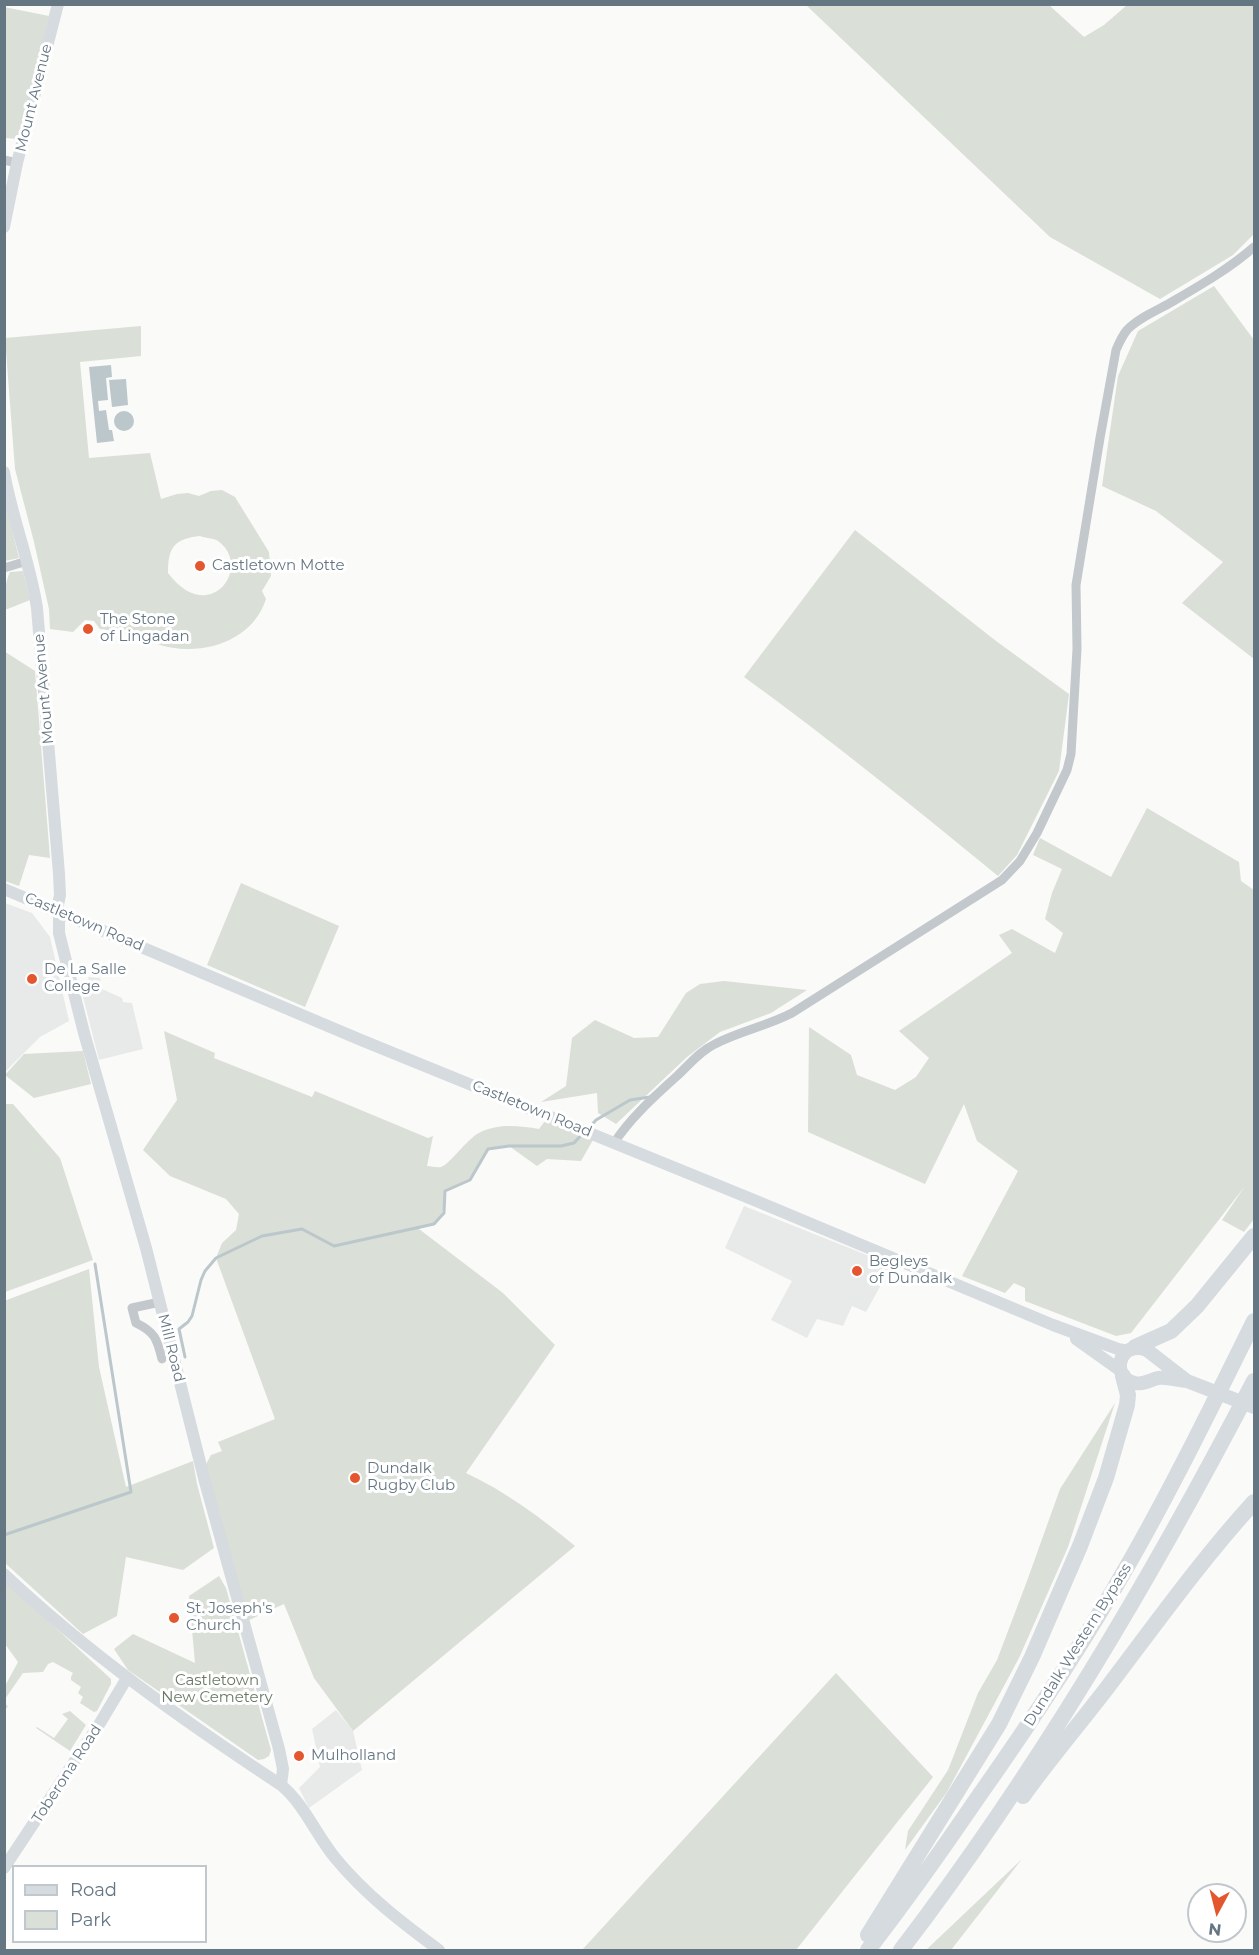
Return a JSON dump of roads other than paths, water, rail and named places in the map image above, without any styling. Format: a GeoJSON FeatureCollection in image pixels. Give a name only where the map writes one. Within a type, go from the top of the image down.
{"type":"FeatureCollection","features":[{"type":"Feature","properties":{"kind":"highway"},"geometry":{"type":"LineString","coordinates":[[1131,1349],[1171,1331],[1197,1306],[1254,1236]]}},
{"type":"Feature","properties":{"kind":"highway","name":"Dundalk Western Bypass"},"geometry":{"type":"LineString","coordinates":[[868,1950],[901,1908],[1029,1725],[1076,1652],[1129,1564],[1171,1487],[1254,1321]]}},
{"type":"Feature","properties":{"kind":"highway"},"geometry":{"type":"LineString","coordinates":[[857,1950],[914,1863],[999,1724],[1032,1657],[1080,1546],[1106,1478],[1127,1405],[1128,1395],[1122,1373]]}},
{"type":"Feature","properties":{"kind":"highway","name":"Dundalk Western Bypass"},"geometry":{"type":"LineString","coordinates":[[901,1950],[953,1882],[1082,1687],[1199,1487],[1254,1381]]}},
{"type":"Feature","properties":{"kind":"highway"},"geometry":{"type":"LineString","coordinates":[[908,1950],[1036,1777],[1110,1684],[1170,1603],[1223,1536],[1254,1502]]}},
{"type":"Feature","properties":{"kind":"main road"},"geometry":{"type":"LineString","coordinates":[[1186,1381],[1152,1353],[1141,1348],[1131,1349],[1120,1361],[1122,1373],[1132,1383],[1138,1384],[1160,1378],[1186,1381],[1254,1407]]}},
{"type":"Feature","properties":{"kind":"main road"},"geometry":{"type":"LineString","coordinates":[[1146,1381],[1156,1370],[1152,1353]]}},
{"type":"Feature","properties":{"kind":"street","name":"Mount Avenue"},"geometry":{"type":"LineString","coordinates":[[4,227],[11,162],[57,4]]}},
{"type":"Feature","properties":{"kind":"street"},"geometry":{"type":"LineString","coordinates":[[614,1143],[640,1109],[698,1055],[712,1045],[777,1021],[792,1013],[1002,880],[1020,861],[1037,833],[1059,787],[1071,754],[1077,649],[1076,585],[1116,350],[1128,329],[1143,318],[1252,253]]}},
{"type":"Feature","properties":{"kind":"street","name":"Mount Avenue"},"geometry":{"type":"LineString","coordinates":[[4,472],[32,577],[37,608],[55,816],[59,910]]}},
{"type":"Feature","properties":{"kind":"street"},"geometry":{"type":"LineString","coordinates":[[4,568],[27,561]]}},
{"type":"Feature","properties":{"kind":"street","name":"Castletown Road"},"geometry":{"type":"LineString","coordinates":[[4,889],[59,910],[361,1040],[1060,1328],[1118,1349],[1131,1349]]}},
{"type":"Feature","properties":{"kind":"street","name":"Mill Road"},"geometry":{"type":"LineString","coordinates":[[59,910],[59,933],[84,1033],[118,1145],[160,1302],[204,1482],[279,1749],[284,1769],[281,1785]]}},
{"type":"Feature","properties":{"kind":"street"},"geometry":{"type":"LineString","coordinates":[[160,1302],[132,1308],[136,1323],[151,1331],[157,1339],[162,1359]]}},
{"type":"Feature","properties":{"kind":"street","name":"Castletown Road"},"geometry":{"type":"LineString","coordinates":[[1060,1328],[1122,1373]]}},
{"type":"Feature","properties":{"kind":"street"},"geometry":{"type":"LineString","coordinates":[[4,1574],[65,1629],[127,1678],[293,1795],[333,1856],[354,1880],[388,1912],[439,1950]]}},
{"type":"Feature","properties":{"kind":"street","name":"Toberona Road"},"geometry":{"type":"LineString","coordinates":[[4,1868],[57,1790],[127,1678]]}},
{"type":"Feature","properties":{"kind":"waterway"},"geometry":{"type":"LineString","coordinates":[[588,1129],[596,1120],[630,1100],[650,1097]]}},
{"type":"Feature","properties":{"kind":"waterway"},"geometry":{"type":"LineString","coordinates":[[185,1357],[179,1329],[192,1316],[201,1280],[216,1258],[262,1236],[302,1229],[334,1246],[434,1224],[444,1213],[445,1191],[470,1180],[488,1149],[509,1146],[561,1146],[574,1143],[583,1133]]}},
{"type":"Feature","properties":{"kind":"waterway"},"geometry":{"type":"LineString","coordinates":[[4,1535],[131,1492],[95,1264]]}},
{"type":"Feature","properties":{"kind":"place","name":"Castletown Motte"},"geometry":{"type":"Point","coordinates":[200,566]}},
{"type":"Feature","properties":{"kind":"place","name":"The Stone of Lingadan"},"geometry":{"type":"Point","coordinates":[88,629]}},
{"type":"Feature","properties":{"kind":"place","name":"De La Salle College"},"geometry":{"type":"Point","coordinates":[32,979]}},
{"type":"Feature","properties":{"kind":"place","name":"Begleys of Dundalk"},"geometry":{"type":"Point","coordinates":[857,1271]}},
{"type":"Feature","properties":{"kind":"place","name":"Dundalk Rugby Club"},"geometry":{"type":"Point","coordinates":[355,1478]}},
{"type":"Feature","properties":{"kind":"place","name":"St. Joseph's Church"},"geometry":{"type":"Point","coordinates":[174,1618]}},
{"type":"Feature","properties":{"kind":"place","name":"Mulholland"},"geometry":{"type":"Point","coordinates":[299,1756]}},
{"type":"Feature","properties":{"kind":"park label","name":"Castletown New Cemetery"},"geometry":{"type":"Point","coordinates":[217,1690]}}]}
